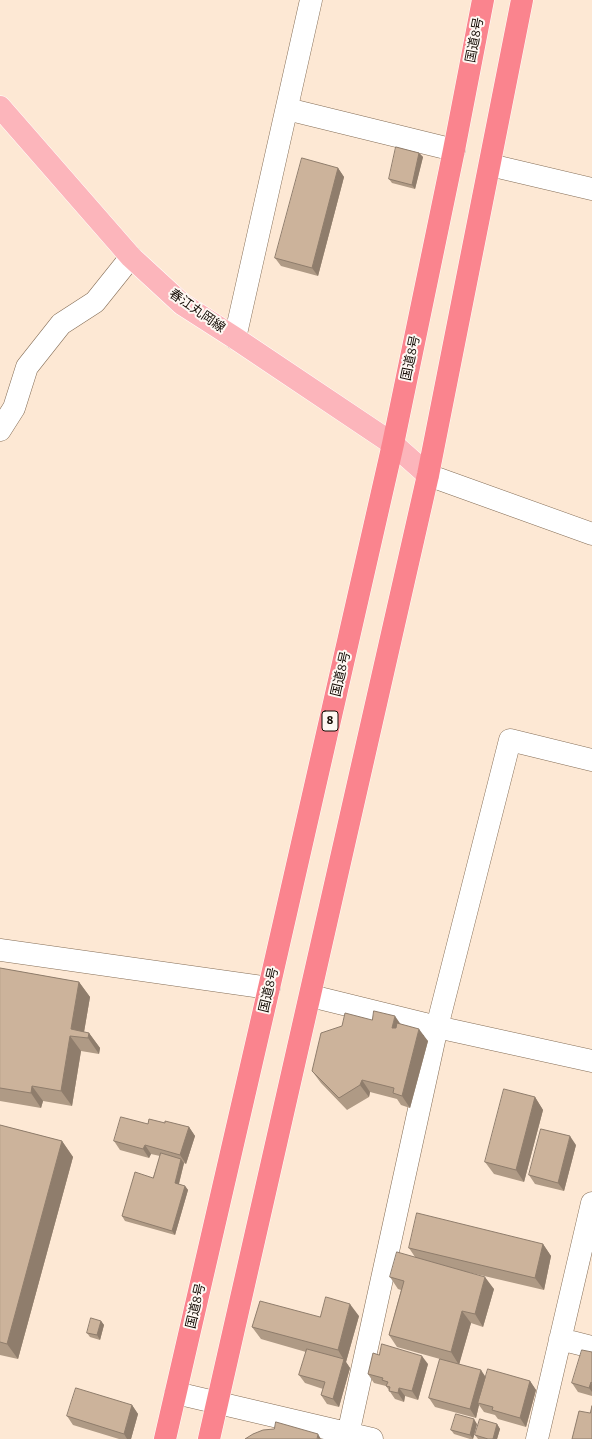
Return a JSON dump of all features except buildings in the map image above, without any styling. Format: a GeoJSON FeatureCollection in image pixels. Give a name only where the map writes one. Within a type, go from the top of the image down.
{"type":"FeatureCollection","features":[{"type":"Feature","properties":{"kind":"highway","name":"国道8号"},"geometry":{"type":"LineString","coordinates":[[165,1439],[393,444],[454,150],[483,0]]}},
{"type":"Feature","properties":{"kind":"highway"},"geometry":{"type":"LineString","coordinates":[[209,1439],[311,996],[428,476],[522,0]]}},
{"type":"Feature","properties":{"kind":"main road","name":"春江丸岡線"},"geometry":{"type":"LineString","coordinates":[[0,107],[131,257],[182,304],[393,444],[428,476]]}},
{"type":"Feature","properties":{"kind":"street"},"geometry":{"type":"LineString","coordinates":[[235,338],[311,0]]}},
{"type":"Feature","properties":{"kind":"street"},"geometry":{"type":"LineString","coordinates":[[287,108],[454,150]]}},
{"type":"Feature","properties":{"kind":"street"},"geometry":{"type":"LineString","coordinates":[[490,165],[592,189]]}},
{"type":"Feature","properties":{"kind":"street"},"geometry":{"type":"LineString","coordinates":[[0,430],[7,405],[27,367],[61,324],[96,302],[131,257]]}},
{"type":"Feature","properties":{"kind":"street"},"geometry":{"type":"LineString","coordinates":[[428,476],[592,534]]}},
{"type":"Feature","properties":{"kind":"street"},"geometry":{"type":"LineString","coordinates":[[348,1436],[437,1027],[510,740],[592,760]]}},
{"type":"Feature","properties":{"kind":"street"},"geometry":{"type":"LineString","coordinates":[[0,950],[269,988]]}},
{"type":"Feature","properties":{"kind":"street"},"geometry":{"type":"LineString","coordinates":[[311,996],[437,1027],[592,1061]]}},
{"type":"Feature","properties":{"kind":"street"},"geometry":{"type":"LineString","coordinates":[[537,1439],[592,1203]]}},
{"type":"Feature","properties":{"kind":"street"},"geometry":{"type":"LineString","coordinates":[[560,1339],[592,1347]]}},
{"type":"Feature","properties":{"kind":"street"},"geometry":{"type":"LineString","coordinates":[[176,1393],[348,1436],[372,1439]]}}]}
